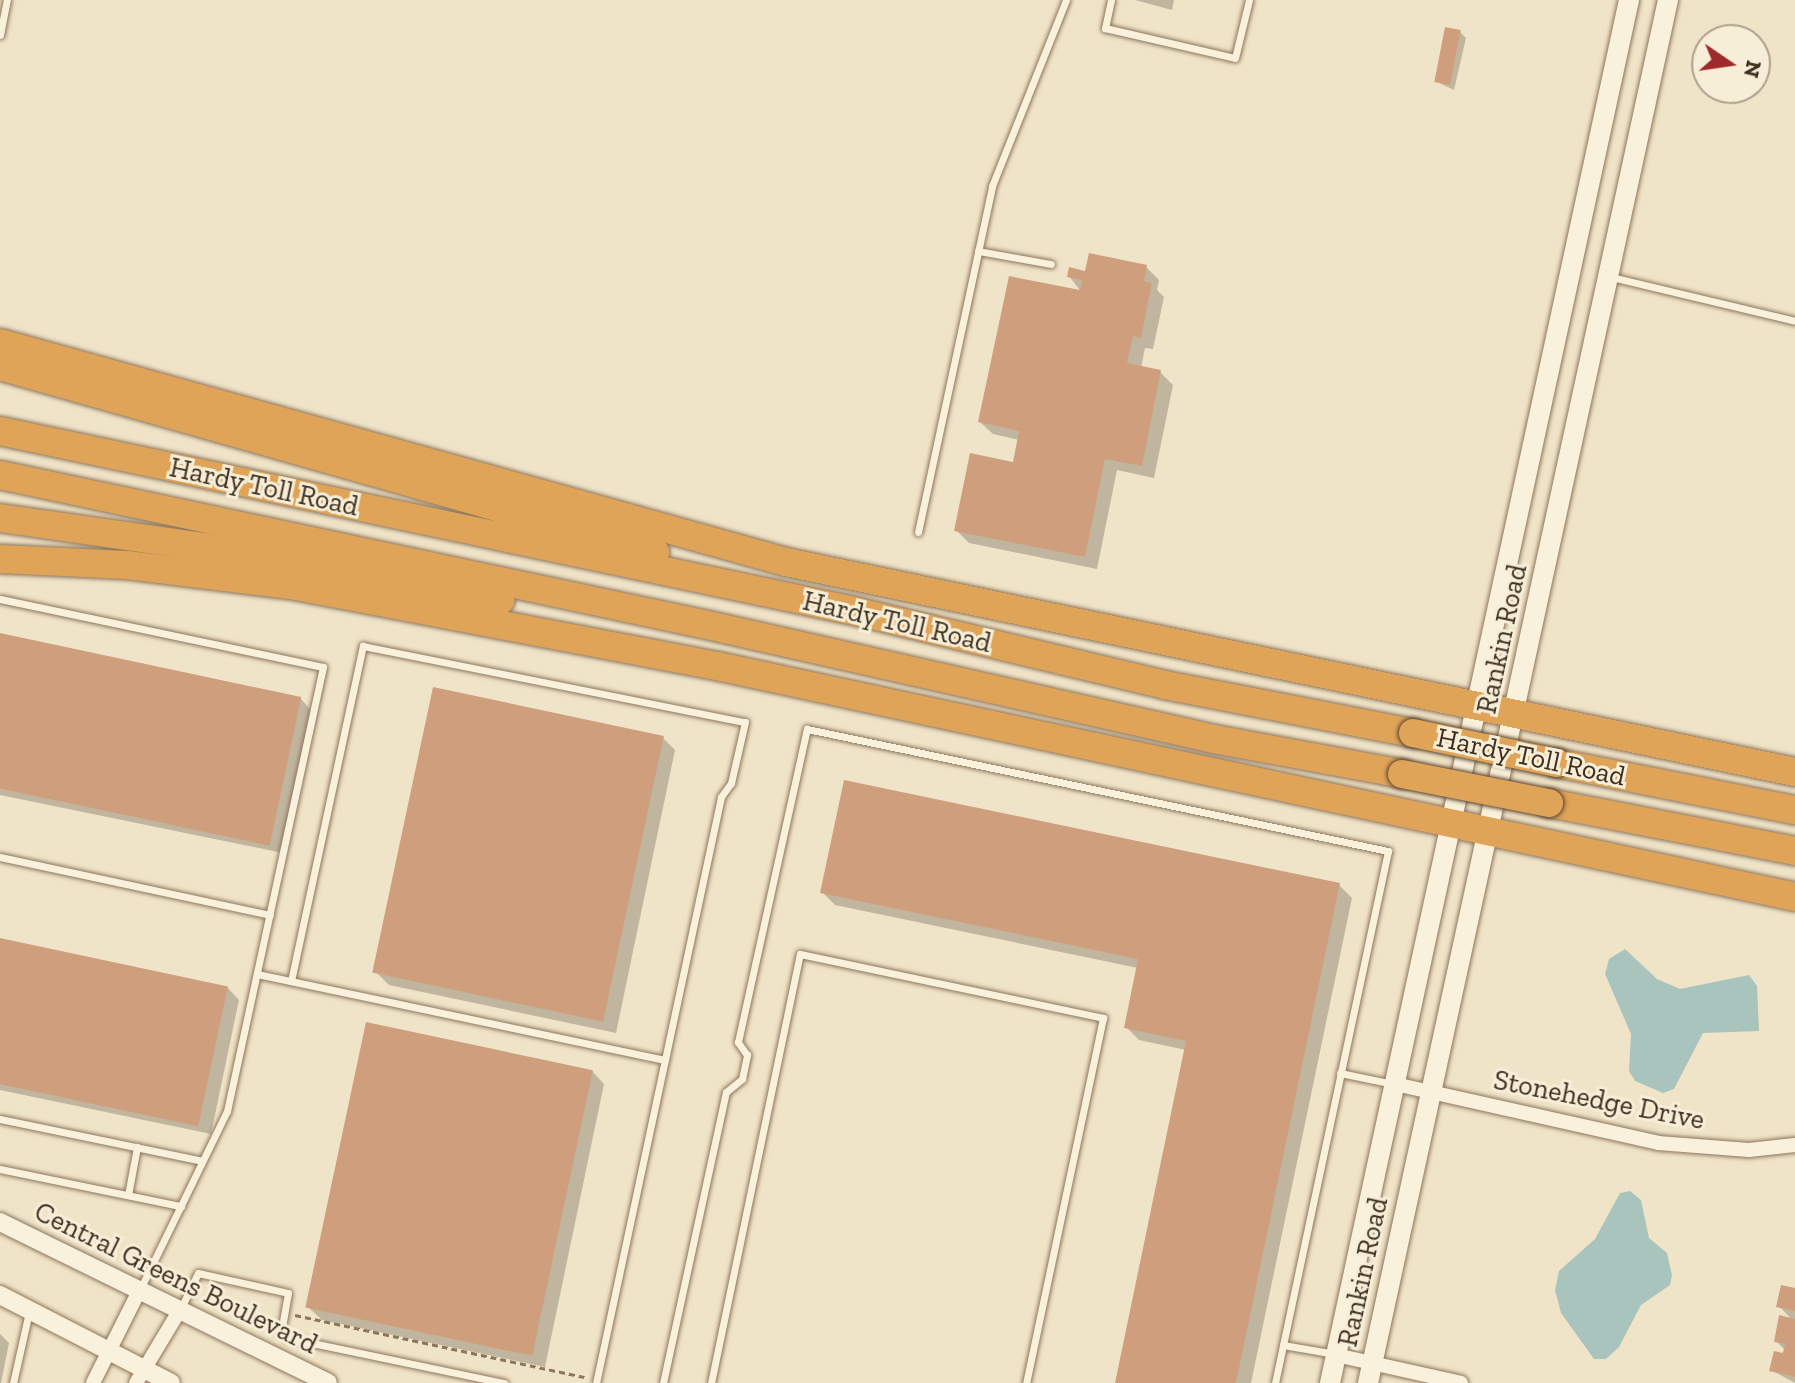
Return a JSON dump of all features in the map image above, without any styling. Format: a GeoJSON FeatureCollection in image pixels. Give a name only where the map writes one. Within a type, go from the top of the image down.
{"type":"FeatureCollection","features":[{"type":"Feature","properties":{"kind":"highway"},"geometry":{"type":"LineString","coordinates":[[0,343],[689,539],[1795,772]]}},
{"type":"Feature","properties":{"kind":"highway"},"geometry":{"type":"LineString","coordinates":[[0,366],[859,612]]}},
{"type":"Feature","properties":{"kind":"highway","name":"Hardy Toll Road"},"geometry":{"type":"LineString","coordinates":[[0,431],[859,612],[1165,685],[1795,810]]}},
{"type":"Feature","properties":{"kind":"highway","name":"Hardy Toll Road"},"geometry":{"type":"LineString","coordinates":[[0,475],[712,626],[1214,739],[1795,851]]}},
{"type":"Feature","properties":{"kind":"highway"},"geometry":{"type":"LineString","coordinates":[[0,518],[226,550],[544,609],[712,626]]}},
{"type":"Feature","properties":{"kind":"highway"},"geometry":{"type":"LineString","coordinates":[[0,559],[127,565],[313,589],[717,666],[1795,897]]}},
{"type":"Feature","properties":{"kind":"main road","name":"Rankin Road"},"geometry":{"type":"LineString","coordinates":[[1330,1383],[1629,0]]}},
{"type":"Feature","properties":{"kind":"main road","name":"Rankin Road"},"geometry":{"type":"LineString","coordinates":[[1370,1373],[1668,0]]}},
{"type":"Feature","properties":{"kind":"main road"},"geometry":{"type":"LineString","coordinates":[[1573,268],[1608,277]]}},
{"type":"Feature","properties":{"kind":"street","name":"Stonehedge Drive"},"geometry":{"type":"LineString","coordinates":[[1395,1084],[1672,1145],[1749,1150],[1795,1145]]}},
{"type":"Feature","properties":{"kind":"street","name":"Central Greens Boulevard"},"geometry":{"type":"LineString","coordinates":[[0,1222],[178,1313],[328,1383]]}},
{"type":"Feature","properties":{"kind":"street"},"geometry":{"type":"LineString","coordinates":[[93,1383],[138,1293]]}},
{"type":"Feature","properties":{"kind":"street"},"geometry":{"type":"LineString","coordinates":[[0,1295],[109,1349],[140,1376],[171,1383]]}},
{"type":"Feature","properties":{"kind":"street"},"geometry":{"type":"LineString","coordinates":[[140,1376],[178,1313]]}},
{"type":"Feature","properties":{"kind":"street"},"geometry":{"type":"LineString","coordinates":[[1336,1355],[1370,1373],[1461,1383]]}},
{"type":"Feature","properties":{"kind":"lane"},"geometry":{"type":"LineString","coordinates":[[0,35],[7,0]]}},
{"type":"Feature","properties":{"kind":"lane"},"geometry":{"type":"LineString","coordinates":[[918,532],[992,186],[1066,0]]}},
{"type":"Feature","properties":{"kind":"lane"},"geometry":{"type":"LineString","coordinates":[[1111,0],[1105,28],[1235,58],[1249,0]]}},
{"type":"Feature","properties":{"kind":"lane"},"geometry":{"type":"LineString","coordinates":[[978,251],[1051,264]]}},
{"type":"Feature","properties":{"kind":"lane"},"geometry":{"type":"LineString","coordinates":[[1608,277],[1795,321]]}},
{"type":"Feature","properties":{"kind":"lane"},"geometry":{"type":"LineString","coordinates":[[0,599],[323,667],[227,1111],[138,1293]]}},
{"type":"Feature","properties":{"kind":"lane"},"geometry":{"type":"LineString","coordinates":[[291,981],[363,646],[745,722],[731,783],[721,797],[596,1381]]}},
{"type":"Feature","properties":{"kind":"lane"},"geometry":{"type":"LineString","coordinates":[[663,1383],[726,1092],[742,1079],[747,1055],[738,1042],[807,729],[1388,851],[1275,1383]]}},
{"type":"Feature","properties":{"kind":"lane"},"geometry":{"type":"LineString","coordinates":[[0,857],[270,915]]}},
{"type":"Feature","properties":{"kind":"lane"},"geometry":{"type":"LineString","coordinates":[[711,1383],[800,954],[1103,1018],[1026,1383]]}},
{"type":"Feature","properties":{"kind":"lane"},"geometry":{"type":"LineString","coordinates":[[257,974],[665,1060]]}},
{"type":"Feature","properties":{"kind":"lane"},"geometry":{"type":"LineString","coordinates":[[1340,1073],[1395,1084]]}},
{"type":"Feature","properties":{"kind":"lane"},"geometry":{"type":"LineString","coordinates":[[0,1119],[202,1161]]}},
{"type":"Feature","properties":{"kind":"lane"},"geometry":{"type":"LineString","coordinates":[[128,1195],[137,1147]]}},
{"type":"Feature","properties":{"kind":"lane"},"geometry":{"type":"LineString","coordinates":[[0,1169],[181,1206]]}},
{"type":"Feature","properties":{"kind":"lane"},"geometry":{"type":"LineString","coordinates":[[178,1313],[198,1273],[288,1293],[281,1331],[288,1338],[504,1383]]}},
{"type":"Feature","properties":{"kind":"lane"},"geometry":{"type":"LineString","coordinates":[[13,1383],[29,1310]]}},
{"type":"Feature","properties":{"kind":"lane"},"geometry":{"type":"LineString","coordinates":[[1283,1345],[1336,1355]]}},
{"type":"Feature","properties":{"kind":"path"},"geometry":{"type":"LineString","coordinates":[[284,1313],[596,1381]]}},
{"type":"Feature","properties":{"kind":"water"},"geometry":{"type":"Polygon","coordinates":[[[1625,949],[1657,979],[1680,989],[1749,975],[1757,986],[1759,1031],[1703,1033],[1674,1089],[1663,1093],[1635,1081],[1629,1071],[1631,1034],[1605,974],[1609,959],[1625,949]]]}},
{"type":"Feature","properties":{"kind":"water"},"geometry":{"type":"Polygon","coordinates":[[[1630,1191],[1641,1200],[1649,1238],[1667,1253],[1672,1275],[1670,1285],[1641,1305],[1619,1347],[1606,1359],[1594,1359],[1561,1313],[1555,1290],[1559,1271],[1595,1239],[1620,1193],[1630,1191]]]}},
{"type":"Feature","properties":{"kind":"building"},"geometry":{"type":"Polygon","coordinates":[[[1445,27],[1461,30],[1450,85],[1434,82],[1445,27]]]}},
{"type":"Feature","properties":{"kind":"building"},"geometry":{"type":"Polygon","coordinates":[[[1089,253],[1147,265],[1144,281],[1152,283],[1141,338],[1133,336],[1127,363],[1161,370],[1142,466],[1105,459],[1085,557],[954,531],[970,453],[1013,462],[1019,431],[978,422],[1009,276],[1080,290],[1082,280],[1067,277],[1069,267],[1085,271],[1089,253]]]}},
{"type":"Feature","properties":{"kind":"building"},"geometry":{"type":"Polygon","coordinates":[[[0,633],[301,697],[270,846],[0,788],[0,633]]]}},
{"type":"Feature","properties":{"kind":"building"},"geometry":{"type":"Polygon","coordinates":[[[433,687],[664,736],[603,1022],[372,973],[433,687]]]}},
{"type":"Feature","properties":{"kind":"building"},"geometry":{"type":"Polygon","coordinates":[[[844,780],[1340,883],[1236,1383],[1115,1383],[1186,1041],[1124,1028],[1138,959],[820,893],[844,780]]]}},
{"type":"Feature","properties":{"kind":"building"},"geometry":{"type":"Polygon","coordinates":[[[0,938],[228,986],[198,1126],[0,1084],[0,938]]]}},
{"type":"Feature","properties":{"kind":"building"},"geometry":{"type":"Polygon","coordinates":[[[366,1022],[593,1070],[532,1356],[305,1308],[366,1022]]]}},
{"type":"Feature","properties":{"kind":"building"},"geometry":{"type":"Polygon","coordinates":[[[1781,1285],[1795,1288],[1795,1311],[1776,1307],[1781,1285]]]}},
{"type":"Feature","properties":{"kind":"building"},"geometry":{"type":"Polygon","coordinates":[[[1779,1315],[1795,1319],[1795,1377],[1769,1371],[1774,1351],[1783,1353],[1785,1344],[1774,1342],[1779,1315]]]}}]}
